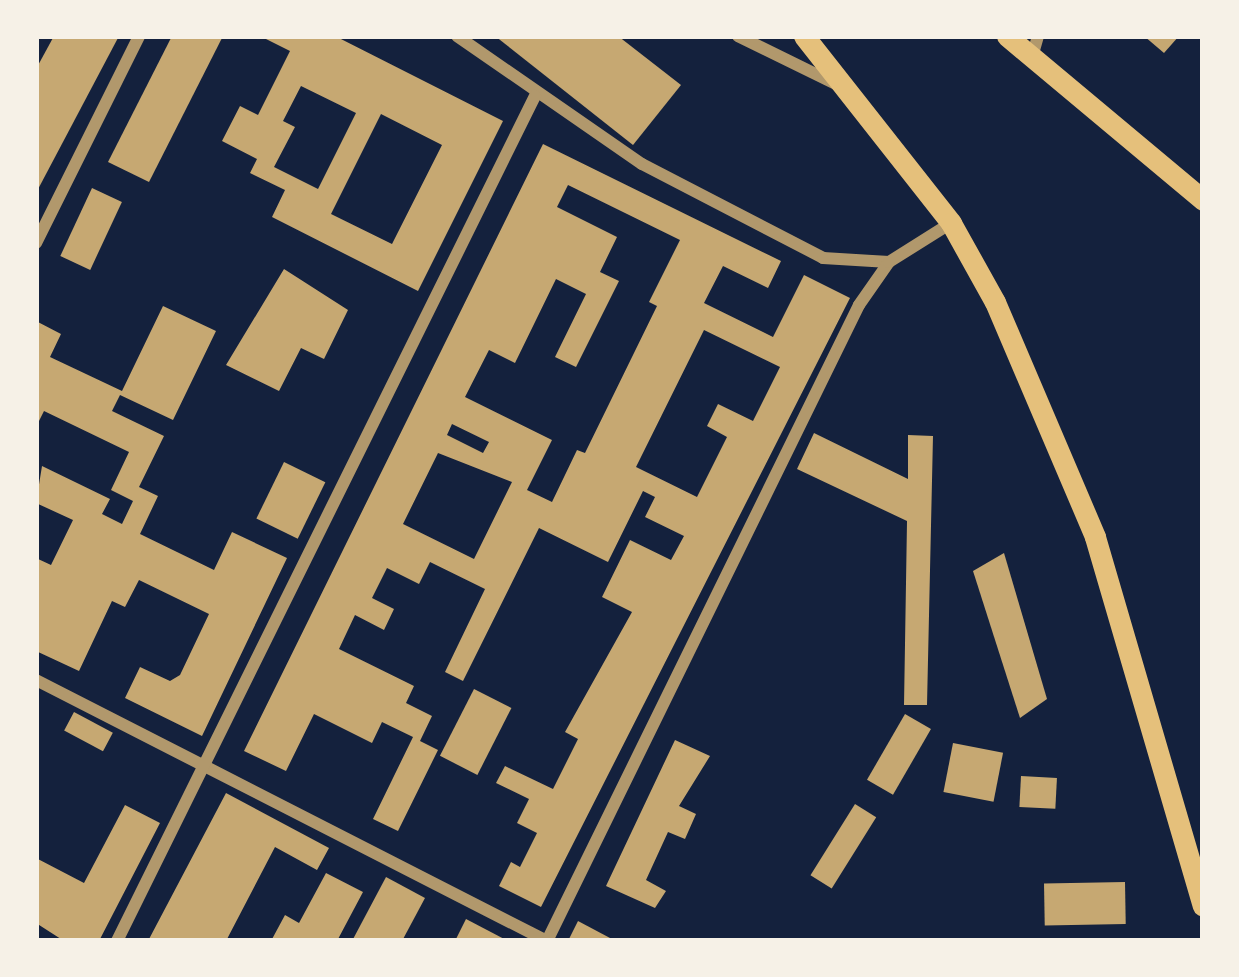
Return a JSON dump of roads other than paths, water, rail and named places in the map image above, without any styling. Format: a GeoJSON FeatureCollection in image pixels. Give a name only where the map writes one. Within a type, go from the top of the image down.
{"type":"FeatureCollection","features":[{"type":"Feature","properties":{"kind":"main road"},"geometry":{"type":"LineString","coordinates":[[804,36],[951,223],[995,302],[1096,537],[1203,906]]}},
{"type":"Feature","properties":{"kind":"main road"},"geometry":{"type":"LineString","coordinates":[[1007,36],[1035,46],[1203,200]]}},
{"type":"Feature","properties":{"kind":"street"},"geometry":{"type":"LineString","coordinates":[[36,243],[139,36]]}},
{"type":"Feature","properties":{"kind":"street"},"geometry":{"type":"LineString","coordinates":[[457,36],[535,96],[642,164],[823,258],[889,262]]}},
{"type":"Feature","properties":{"kind":"street"},"geometry":{"type":"LineString","coordinates":[[738,36],[838,85]]}},
{"type":"Feature","properties":{"kind":"street"},"geometry":{"type":"LineString","coordinates":[[116,941],[535,96]]}},
{"type":"Feature","properties":{"kind":"street"},"geometry":{"type":"LineString","coordinates":[[36,680],[548,941],[859,305],[889,262],[951,223]]}}]}
